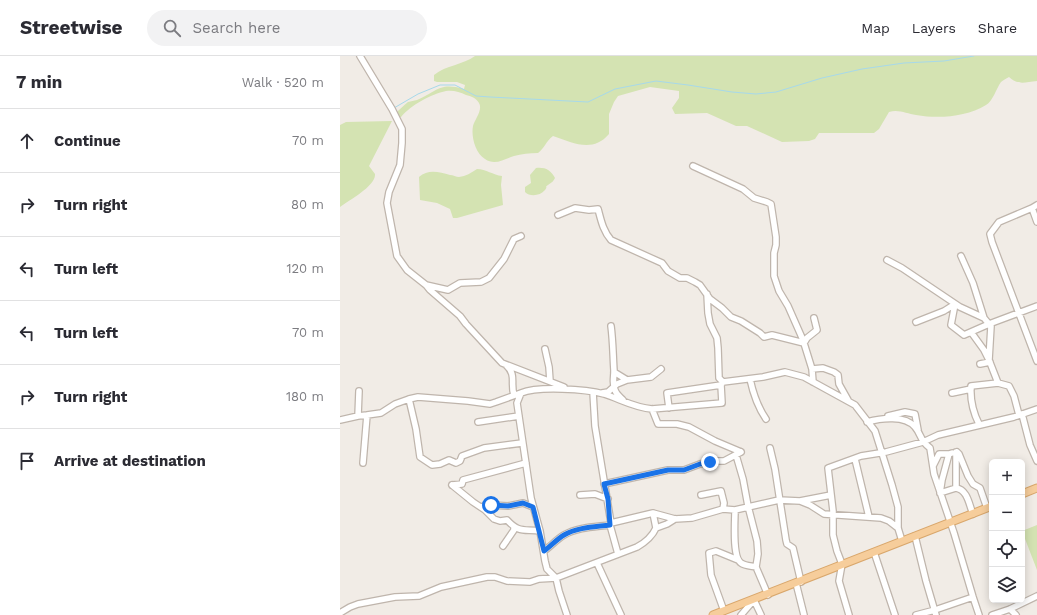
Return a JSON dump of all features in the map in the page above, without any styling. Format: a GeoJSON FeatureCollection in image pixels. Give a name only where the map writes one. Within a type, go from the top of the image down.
{"type":"FeatureCollection","features":[{"type":"Feature","properties":{"kind":"main road"},"geometry":{"type":"LineString","coordinates":[[1025,493],[1037,488]]}},
{"type":"Feature","properties":{"kind":"main road"},"geometry":{"type":"LineString","coordinates":[[713,615],[989,507]]}},
{"type":"Feature","properties":{"kind":"street"},"geometry":{"type":"LineString","coordinates":[[360,56],[392,109],[402,129],[400,165],[389,192],[387,203],[396,250],[400,261],[407,270],[460,316],[510,369],[513,374],[512,390],[514,395]]}},
{"type":"Feature","properties":{"kind":"street"},"geometry":{"type":"LineString","coordinates":[[692,166],[743,189],[754,198],[771,204],[776,245],[774,253],[774,276],[779,291],[788,306],[804,344],[812,369],[813,382]]}},
{"type":"Feature","properties":{"kind":"street"},"geometry":{"type":"LineString","coordinates":[[1037,222],[1034,206],[999,222],[990,234],[1037,361]]}},
{"type":"Feature","properties":{"kind":"street"},"geometry":{"type":"LineString","coordinates":[[558,215],[575,208],[589,210],[598,209],[606,235],[611,240],[662,263],[668,271],[680,278],[691,279],[700,285],[710,299],[731,317],[760,332],[764,337],[772,335],[804,344]]}},
{"type":"Feature","properties":{"kind":"street"},"geometry":{"type":"LineString","coordinates":[[426,285],[448,290],[460,283],[481,282],[489,278],[504,259],[514,239],[521,236]]}},
{"type":"Feature","properties":{"kind":"street"},"geometry":{"type":"LineString","coordinates":[[961,256],[973,284],[984,318],[991,326],[989,361]]}},
{"type":"Feature","properties":{"kind":"street"},"geometry":{"type":"LineString","coordinates":[[887,260],[902,268],[955,304],[984,318]]}},
{"type":"Feature","properties":{"kind":"street"},"geometry":{"type":"LineString","coordinates":[[340,420],[381,413],[395,404],[418,397],[490,404],[527,390],[568,389],[602,393],[642,408],[652,409],[722,403],[722,384],[719,378],[718,348],[716,338],[710,324],[707,294]]}},
{"type":"Feature","properties":{"kind":"street"},"geometry":{"type":"LineString","coordinates":[[955,304],[951,325],[964,335],[1037,306]]}},
{"type":"Feature","properties":{"kind":"street"},"geometry":{"type":"LineString","coordinates":[[916,322],[944,311],[955,304]]}},
{"type":"Feature","properties":{"kind":"street"},"geometry":{"type":"LineString","coordinates":[[804,344],[807,338],[817,330],[814,318]]}},
{"type":"Feature","properties":{"kind":"street"},"geometry":{"type":"LineString","coordinates":[[611,326],[613,340],[613,382],[615,391],[622,400]]}},
{"type":"Feature","properties":{"kind":"street"},"geometry":{"type":"LineString","coordinates":[[971,332],[984,350],[998,383]]}},
{"type":"Feature","properties":{"kind":"street"},"geometry":{"type":"LineString","coordinates":[[545,349],[550,381]]}},
{"type":"Feature","properties":{"kind":"street"},"geometry":{"type":"LineString","coordinates":[[980,364],[989,361]]}},
{"type":"Feature","properties":{"kind":"street"},"geometry":{"type":"LineString","coordinates":[[502,362],[568,389]]}},
{"type":"Feature","properties":{"kind":"street"},"geometry":{"type":"LineString","coordinates":[[812,369],[823,368],[838,375],[839,384],[848,401]]}},
{"type":"Feature","properties":{"kind":"street"},"geometry":{"type":"LineString","coordinates":[[602,393],[608,392],[617,384],[627,380],[651,376],[661,369]]}},
{"type":"Feature","properties":{"kind":"street"},"geometry":{"type":"LineString","coordinates":[[614,372],[627,380]]}},
{"type":"Feature","properties":{"kind":"street"},"geometry":{"type":"LineString","coordinates":[[669,408],[667,393],[784,372],[804,377],[848,401],[855,405],[875,431],[898,507],[898,528],[902,541]]}},
{"type":"Feature","properties":{"kind":"street"},"geometry":{"type":"LineString","coordinates":[[750,378],[754,397],[766,419]]}},
{"type":"Feature","properties":{"kind":"street"},"geometry":{"type":"LineString","coordinates":[[979,424],[974,414],[970,397],[971,386],[998,383],[1009,386],[1021,415],[1030,445],[1035,449],[1037,461]]}},
{"type":"Feature","properties":{"kind":"street"},"geometry":{"type":"LineString","coordinates":[[952,393],[971,389]]}},
{"type":"Feature","properties":{"kind":"street"},"geometry":{"type":"LineString","coordinates":[[358,416],[359,391]]}},
{"type":"Feature","properties":{"kind":"street"},"geometry":{"type":"LineString","coordinates":[[593,392],[595,426],[611,524],[618,554]]}},
{"type":"Feature","properties":{"kind":"street"},"geometry":{"type":"LineString","coordinates":[[521,393],[518,403],[519,416],[533,507],[540,531],[547,570],[556,578],[567,615]]}},
{"type":"Feature","properties":{"kind":"street"},"geometry":{"type":"LineString","coordinates":[[409,399],[416,429],[420,457],[432,465],[440,464],[449,460],[456,463],[460,461],[462,456],[484,448],[522,443]]}},
{"type":"Feature","properties":{"kind":"street"},"geometry":{"type":"LineString","coordinates":[[604,484],[668,470],[684,470],[713,461],[724,461],[740,452],[689,427],[677,424],[658,424],[652,409]]}},
{"type":"Feature","properties":{"kind":"street"},"geometry":{"type":"LineString","coordinates":[[849,615],[839,581],[842,564],[836,551],[833,535],[833,515],[828,468],[861,456],[881,453],[923,442],[938,435],[1021,415],[1037,409]]}},
{"type":"Feature","properties":{"kind":"street"},"geometry":{"type":"LineString","coordinates":[[868,422],[905,412],[915,414],[918,433]]}},
{"type":"Feature","properties":{"kind":"street"},"geometry":{"type":"LineString","coordinates":[[363,463],[367,415]]}},
{"type":"Feature","properties":{"kind":"street"},"geometry":{"type":"LineString","coordinates":[[478,422],[519,416]]}},
{"type":"Feature","properties":{"kind":"street"},"geometry":{"type":"LineString","coordinates":[[881,418],[895,418],[908,422],[915,427],[923,442],[930,448],[940,493],[973,597],[981,615]]}},
{"type":"Feature","properties":{"kind":"street"},"geometry":{"type":"LineString","coordinates":[[770,448],[786,540],[787,544],[794,548],[804,615]]}},
{"type":"Feature","properties":{"kind":"street"},"geometry":{"type":"LineString","coordinates":[[933,466],[939,454],[956,452]]}},
{"type":"Feature","properties":{"kind":"street"},"geometry":{"type":"LineString","coordinates":[[956,452],[956,488]]}},
{"type":"Feature","properties":{"kind":"street"},"geometry":{"type":"LineString","coordinates":[[956,452],[959,454],[968,476],[973,484],[980,488],[989,505]]}},
{"type":"Feature","properties":{"kind":"street"},"geometry":{"type":"LineString","coordinates":[[736,454],[744,479],[748,506],[757,541],[758,554],[756,567],[768,594]]}},
{"type":"Feature","properties":{"kind":"street"},"geometry":{"type":"LineString","coordinates":[[940,493],[949,454]]}},
{"type":"Feature","properties":{"kind":"street"},"geometry":{"type":"LineString","coordinates":[[855,459],[869,517]]}},
{"type":"Feature","properties":{"kind":"street"},"geometry":{"type":"LineString","coordinates":[[526,463],[463,480],[462,484],[452,485],[494,519],[500,521],[507,520],[514,528],[520,530],[540,531]]}},
{"type":"Feature","properties":{"kind":"street"},"geometry":{"type":"LineString","coordinates":[[940,493],[956,488],[961,489],[965,493],[973,514]]}},
{"type":"Feature","properties":{"kind":"street"},"geometry":{"type":"LineString","coordinates":[[701,495],[721,491],[724,503],[723,509]]}},
{"type":"Feature","properties":{"kind":"street"},"geometry":{"type":"LineString","coordinates":[[580,495],[595,494],[608,499]]}},
{"type":"Feature","properties":{"kind":"street"},"geometry":{"type":"LineString","coordinates":[[544,551],[562,536],[576,529],[611,524],[653,513],[675,519],[692,518],[723,509],[735,510],[780,500],[800,501],[831,495]]}},
{"type":"Feature","properties":{"kind":"street"},"geometry":{"type":"LineString","coordinates":[[800,501],[810,505],[824,514],[889,520],[898,528]]}},
{"type":"Feature","properties":{"kind":"street"},"geometry":{"type":"LineString","coordinates":[[481,507],[491,505],[508,506],[523,503],[533,507]]}},
{"type":"Feature","properties":{"kind":"street"},"geometry":{"type":"LineString","coordinates":[[735,510],[735,540],[738,560]]}},
{"type":"Feature","properties":{"kind":"street"},"geometry":{"type":"LineString","coordinates":[[340,608],[341,614],[350,607],[358,604],[395,597],[419,596],[441,587],[487,578],[495,577],[507,581],[530,582],[556,578],[637,548],[645,543],[652,536],[656,528],[653,513]]}},
{"type":"Feature","properties":{"kind":"street"},"geometry":{"type":"LineString","coordinates":[[656,528],[675,519]]}},
{"type":"Feature","properties":{"kind":"street"},"geometry":{"type":"LineString","coordinates":[[503,546],[514,528]]}},
{"type":"Feature","properties":{"kind":"street"},"geometry":{"type":"LineString","coordinates":[[915,536],[926,581],[936,613]]}},
{"type":"Feature","properties":{"kind":"street"},"geometry":{"type":"LineString","coordinates":[[724,611],[711,575],[709,553],[716,551],[738,560],[741,564],[756,567]]}},
{"type":"Feature","properties":{"kind":"street"},"geometry":{"type":"LineString","coordinates":[[874,552],[895,615]]}},
{"type":"Feature","properties":{"kind":"street"},"geometry":{"type":"LineString","coordinates":[[597,563],[621,615]]}},
{"type":"Feature","properties":{"kind":"street"},"geometry":{"type":"LineString","coordinates":[[992,615],[1010,609],[1037,596]]}},
{"type":"Feature","properties":{"kind":"street"},"geometry":{"type":"LineString","coordinates":[[916,615],[936,613],[973,597]]}},
{"type":"Feature","properties":{"kind":"street"},"geometry":{"type":"LineString","coordinates":[[742,615],[754,600],[761,615]]}},
{"type":"Feature","properties":{"kind":"street"},"geometry":{"type":"LineString","coordinates":[[1010,609],[1016,615]]}},
{"type":"Feature","properties":{"kind":"green space"},"geometry":{"type":"Polygon","coordinates":[[[475,56],[1037,56],[1037,81],[1026,83],[1016,82],[1009,77],[1001,82],[993,98],[986,105],[970,112],[952,116],[934,117],[893,111],[889,112],[879,129],[874,133],[819,133],[815,139],[809,141],[782,142],[747,126],[736,126],[707,113],[675,114],[672,108],[679,98],[679,91],[650,87],[618,96],[609,114],[609,134],[603,140],[590,145],[582,145],[553,136],[538,153],[529,153],[492,162],[485,159],[479,153],[474,144],[473,126],[480,106],[478,101],[473,98],[456,92],[446,91],[422,101],[410,108],[401,117],[398,117],[396,113],[408,102],[417,100],[439,88],[449,86],[464,89],[465,85],[457,82],[434,81],[434,75],[444,69],[475,56]]]}},
{"type":"Feature","properties":{"kind":"green space"},"geometry":{"type":"Polygon","coordinates":[[[392,121],[369,166],[375,174],[374,179],[367,188],[340,207],[340,125],[346,122],[392,121]]]}},
{"type":"Feature","properties":{"kind":"green space"},"geometry":{"type":"Polygon","coordinates":[[[536,168],[547,170],[552,173],[555,178],[543,192],[538,195],[530,195],[525,192],[525,187],[531,183],[530,175],[536,168]]]}},
{"type":"Feature","properties":{"kind":"green space"},"geometry":{"type":"Polygon","coordinates":[[[477,169],[502,176],[501,185],[503,205],[453,218],[450,209],[437,203],[420,200],[419,177],[422,174],[434,172],[459,177],[477,169]]]}},
{"type":"Feature","properties":{"kind":"green space"},"geometry":{"type":"Polygon","coordinates":[[[1037,525],[1037,570],[1025,539],[1025,530],[1037,525]]]}},
{"type":"Feature","properties":{"kind":"waterway"},"geometry":{"type":"LineString","coordinates":[[394,108],[418,94],[440,85],[455,85],[476,96],[588,102],[615,89],[656,81],[756,94],[776,92],[822,78],[862,69],[904,63],[944,61],[974,56]]}},
{"type":"Feature","properties":{"kind":"route"},"geometry":{"type":"LineString","coordinates":[[491,505],[508,506],[523,503],[533,507],[544,551],[562,536],[576,529],[610,525],[611,522],[608,499],[604,484],[668,470],[684,470],[710,462]]}}]}
